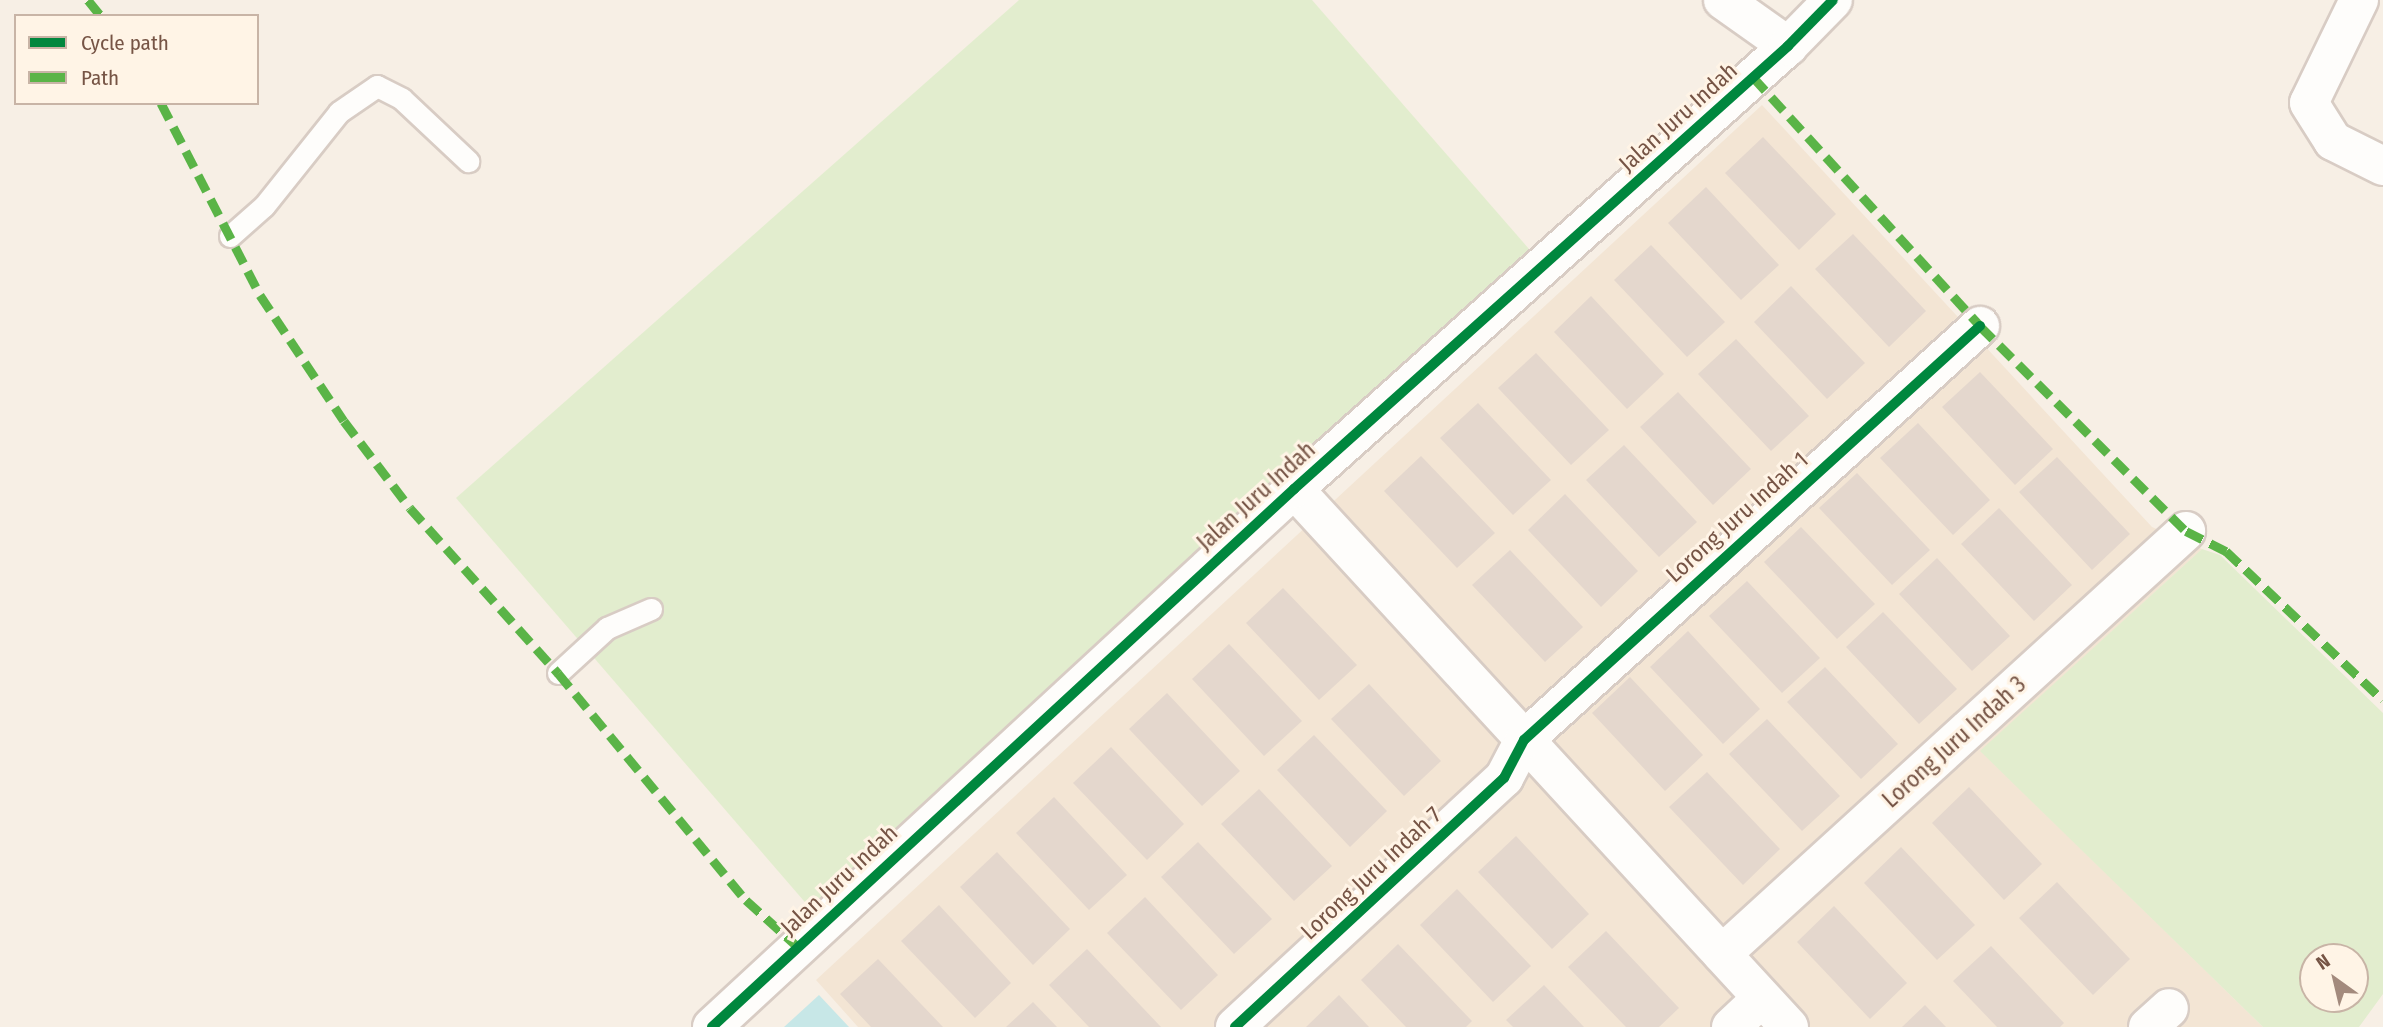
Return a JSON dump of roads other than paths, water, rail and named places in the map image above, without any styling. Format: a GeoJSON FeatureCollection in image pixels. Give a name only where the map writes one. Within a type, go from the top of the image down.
{"type":"FeatureCollection","features":[{"type":"Feature","properties":{"kind":"street"},"geometry":{"type":"LineString","coordinates":[[1723,0],[1788,46]]}},
{"type":"Feature","properties":{"kind":"street","name":"Jalan Juru Indah"},"geometry":{"type":"LineString","coordinates":[[712,1027],[1294,489],[1788,46],[1833,0]]}},
{"type":"Feature","properties":{"kind":"street"},"geometry":{"type":"LineString","coordinates":[[2359,0],[2309,103],[2333,141],[2383,166]]}},
{"type":"Feature","properties":{"kind":"street","name":"Lorong Juru Indah 1"},"geometry":{"type":"LineString","coordinates":[[1524,740],[1980,326]]}},
{"type":"Feature","properties":{"kind":"street"},"geometry":{"type":"LineString","coordinates":[[1294,489],[1789,1027]]}},
{"type":"Feature","properties":{"kind":"street","name":"Lorong Juru Indah 3"},"geometry":{"type":"LineString","coordinates":[[1722,954],[2186,531]]}},
{"type":"Feature","properties":{"kind":"street","name":"Lorong Juru Indah 7"},"geometry":{"type":"LineString","coordinates":[[1235,1027],[1504,778],[1524,740]]}},
{"type":"Feature","properties":{"kind":"street"},"geometry":{"type":"LineString","coordinates":[[1731,1027],[1762,998]]}},
{"type":"Feature","properties":{"kind":"lane"},"geometry":{"type":"LineString","coordinates":[[230,236],[264,206],[339,112],[377,86],[402,99],[468,161]]}},
{"type":"Feature","properties":{"kind":"lane"},"geometry":{"type":"LineString","coordinates":[[558,673],[607,628],[651,609]]}},
{"type":"Feature","properties":{"kind":"water"},"geometry":{"type":"Polygon","coordinates":[[[819,995],[849,1027],[784,1027],[819,995]]]}}]}
